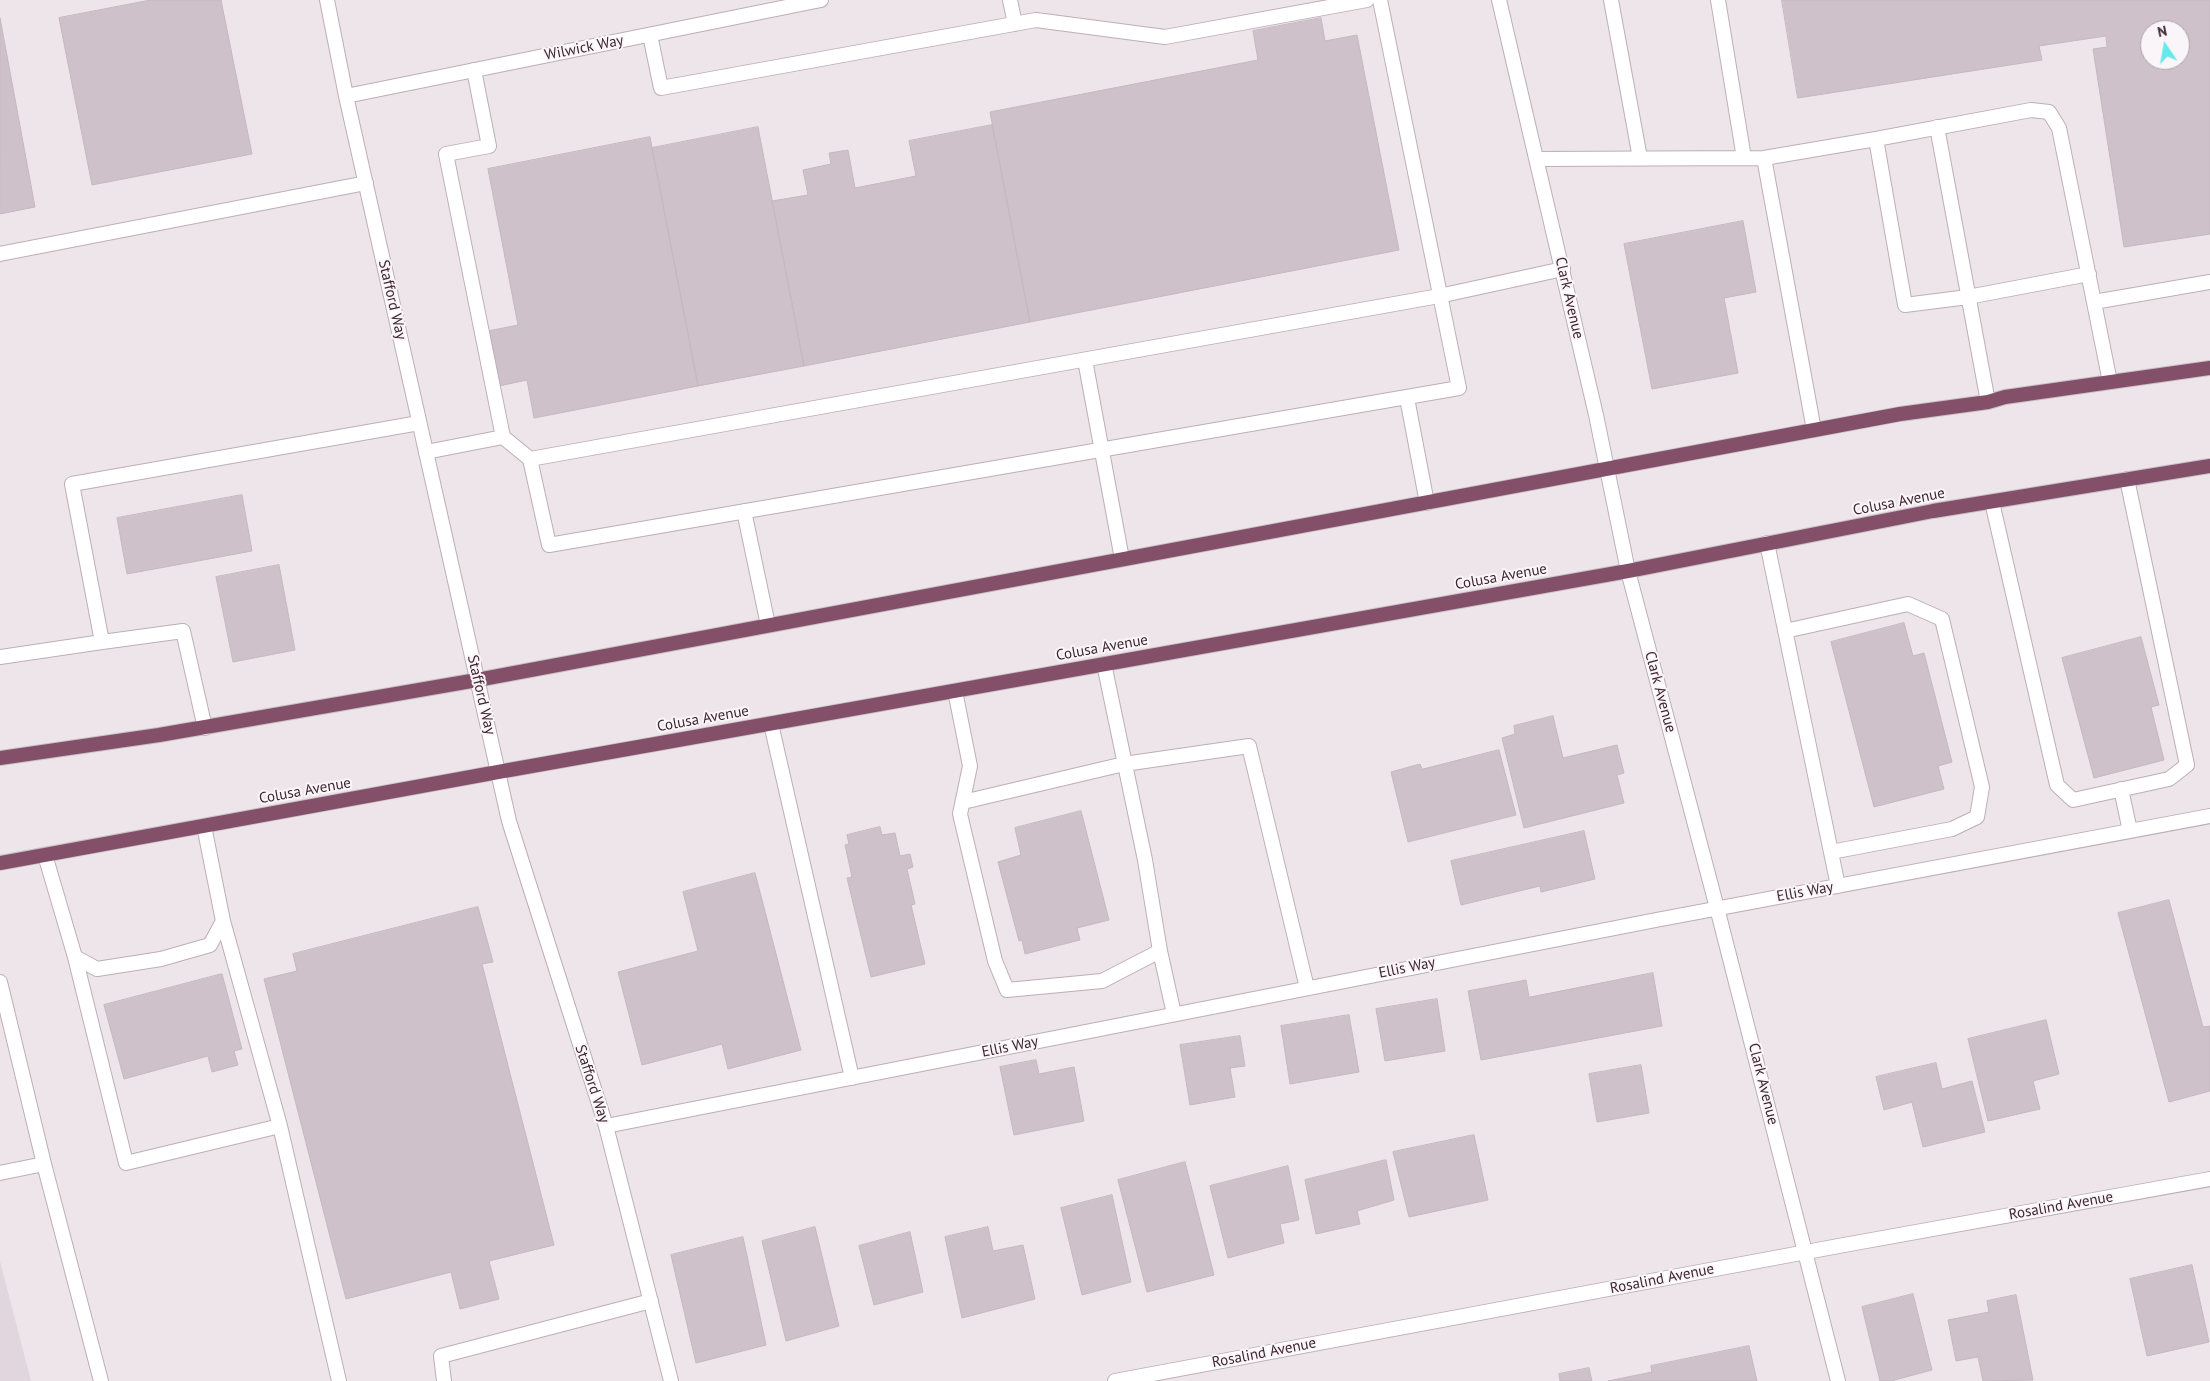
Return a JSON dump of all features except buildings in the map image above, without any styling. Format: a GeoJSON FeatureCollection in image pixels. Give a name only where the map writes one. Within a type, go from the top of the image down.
{"type":"FeatureCollection","features":[{"type":"Feature","properties":{"kind":"highway"},"geometry":{"type":"LineString","coordinates":[[0,758],[205,728],[477,680],[1900,414],[2210,368]]}},
{"type":"Feature","properties":{"kind":"highway","name":"Colusa Avenue"},"geometry":{"type":"LineString","coordinates":[[0,863],[498,772],[1628,571],[1992,502],[2210,466]]}},
{"type":"Feature","properties":{"kind":"street","name":"Stafford Way"},"geometry":{"type":"LineString","coordinates":[[327,0],[346,96],[509,821],[606,1126],[671,1381]]}},
{"type":"Feature","properties":{"kind":"street","name":"Wilwick Way"},"geometry":{"type":"LineString","coordinates":[[346,96],[822,0]]}},
{"type":"Feature","properties":{"kind":"street"},"geometry":{"type":"LineString","coordinates":[[1010,0],[1015,24]]}},
{"type":"Feature","properties":{"kind":"street"},"geometry":{"type":"LineString","coordinates":[[650,34],[661,88],[1036,20],[1165,37],[1367,0]]}},
{"type":"Feature","properties":{"kind":"street"},"geometry":{"type":"LineString","coordinates":[[474,70],[489,146],[446,154],[503,437],[530,460],[549,544],[1459,388],[1380,0]]}},
{"type":"Feature","properties":{"kind":"street","name":"Clark Avenue"},"geometry":{"type":"LineString","coordinates":[[1499,0],[1563,269],[1628,571],[1718,908],[1838,1381]]}},
{"type":"Feature","properties":{"kind":"street"},"geometry":{"type":"LineString","coordinates":[[1610,0],[1640,158]]}},
{"type":"Feature","properties":{"kind":"street"},"geometry":{"type":"LineString","coordinates":[[1718,0],[1744,158]]}},
{"type":"Feature","properties":{"kind":"street"},"geometry":{"type":"LineString","coordinates":[[1537,158],[1764,158],[2030,110],[2049,112],[2059,128],[2110,382]]}},
{"type":"Feature","properties":{"kind":"street"},"geometry":{"type":"LineString","coordinates":[[1937,127],[1988,402]]}},
{"type":"Feature","properties":{"kind":"street"},"geometry":{"type":"LineString","coordinates":[[1876,139],[1905,305],[1968,297],[2089,274]]}},
{"type":"Feature","properties":{"kind":"street"},"geometry":{"type":"LineString","coordinates":[[1764,158],[1814,430]]}},
{"type":"Feature","properties":{"kind":"street"},"geometry":{"type":"LineString","coordinates":[[0,254],[366,183]]}},
{"type":"Feature","properties":{"kind":"street"},"geometry":{"type":"LineString","coordinates":[[530,460],[1439,296],[1563,269]]}},
{"type":"Feature","properties":{"kind":"street"},"geometry":{"type":"LineString","coordinates":[[2094,302],[2210,282]]}},
{"type":"Feature","properties":{"kind":"street"},"geometry":{"type":"LineString","coordinates":[[1085,360],[1122,559]]}},
{"type":"Feature","properties":{"kind":"street"},"geometry":{"type":"LineString","coordinates":[[1407,398],[1427,503]]}},
{"type":"Feature","properties":{"kind":"street"},"geometry":{"type":"LineString","coordinates":[[102,642],[72,484],[419,423]]}},
{"type":"Feature","properties":{"kind":"street"},"geometry":{"type":"LineString","coordinates":[[426,452],[503,437]]}},
{"type":"Feature","properties":{"kind":"street"},"geometry":{"type":"LineString","coordinates":[[1992,502],[2057,785],[2073,800],[2169,779],[2187,765],[2128,479]]}},
{"type":"Feature","properties":{"kind":"street"},"geometry":{"type":"LineString","coordinates":[[744,511],[768,625]]}},
{"type":"Feature","properties":{"kind":"street"},"geometry":{"type":"LineString","coordinates":[[1768,543],[1838,886]]}},
{"type":"Feature","properties":{"kind":"street"},"geometry":{"type":"LineString","coordinates":[[1785,631],[1908,604],[1942,619],[1982,787],[1977,817],[1952,829],[1832,852]]}},
{"type":"Feature","properties":{"kind":"street"},"geometry":{"type":"LineString","coordinates":[[0,656],[182,631],[205,728]]}},
{"type":"Feature","properties":{"kind":"street"},"geometry":{"type":"LineString","coordinates":[[1104,664],[1145,860],[1160,952],[1174,1014]]}},
{"type":"Feature","properties":{"kind":"street"},"geometry":{"type":"LineString","coordinates":[[955,691],[970,766],[960,814],[995,961],[1007,990],[1102,981],[1160,952]]}},
{"type":"Feature","properties":{"kind":"street"},"geometry":{"type":"LineString","coordinates":[[771,724],[852,1078]]}},
{"type":"Feature","properties":{"kind":"street"},"geometry":{"type":"LineString","coordinates":[[963,802],[1124,764],[1249,746],[1307,988]]}},
{"type":"Feature","properties":{"kind":"street"},"geometry":{"type":"LineString","coordinates":[[2121,789],[2130,831]]}},
{"type":"Feature","properties":{"kind":"street","name":"Ellis Way"},"geometry":{"type":"LineString","coordinates":[[606,1126],[1718,908],[2210,816]]}},
{"type":"Feature","properties":{"kind":"street"},"geometry":{"type":"LineString","coordinates":[[204,826],[223,921],[280,1126],[339,1381]]}},
{"type":"Feature","properties":{"kind":"street"},"geometry":{"type":"LineString","coordinates":[[45,855],[75,957],[126,1163],[280,1126]]}},
{"type":"Feature","properties":{"kind":"street"},"geometry":{"type":"LineString","coordinates":[[75,957],[97,969],[161,959],[210,945],[223,921]]}},
{"type":"Feature","properties":{"kind":"street"},"geometry":{"type":"LineString","coordinates":[[0,982],[44,1164],[101,1381]]}},
{"type":"Feature","properties":{"kind":"street"},"geometry":{"type":"LineString","coordinates":[[0,1173],[44,1164]]}},
{"type":"Feature","properties":{"kind":"street","name":"Rosalind Avenue"},"geometry":{"type":"LineString","coordinates":[[1115,1381],[1806,1252],[2210,1179]]}},
{"type":"Feature","properties":{"kind":"street"},"geometry":{"type":"LineString","coordinates":[[444,1381],[442,1356],[651,1301]]}},
{"type":"Feature","properties":{"kind":"shaded area"},"geometry":{"type":"Polygon","coordinates":[[[0,1261],[31,1381],[0,1381],[0,1261]]]}}]}
